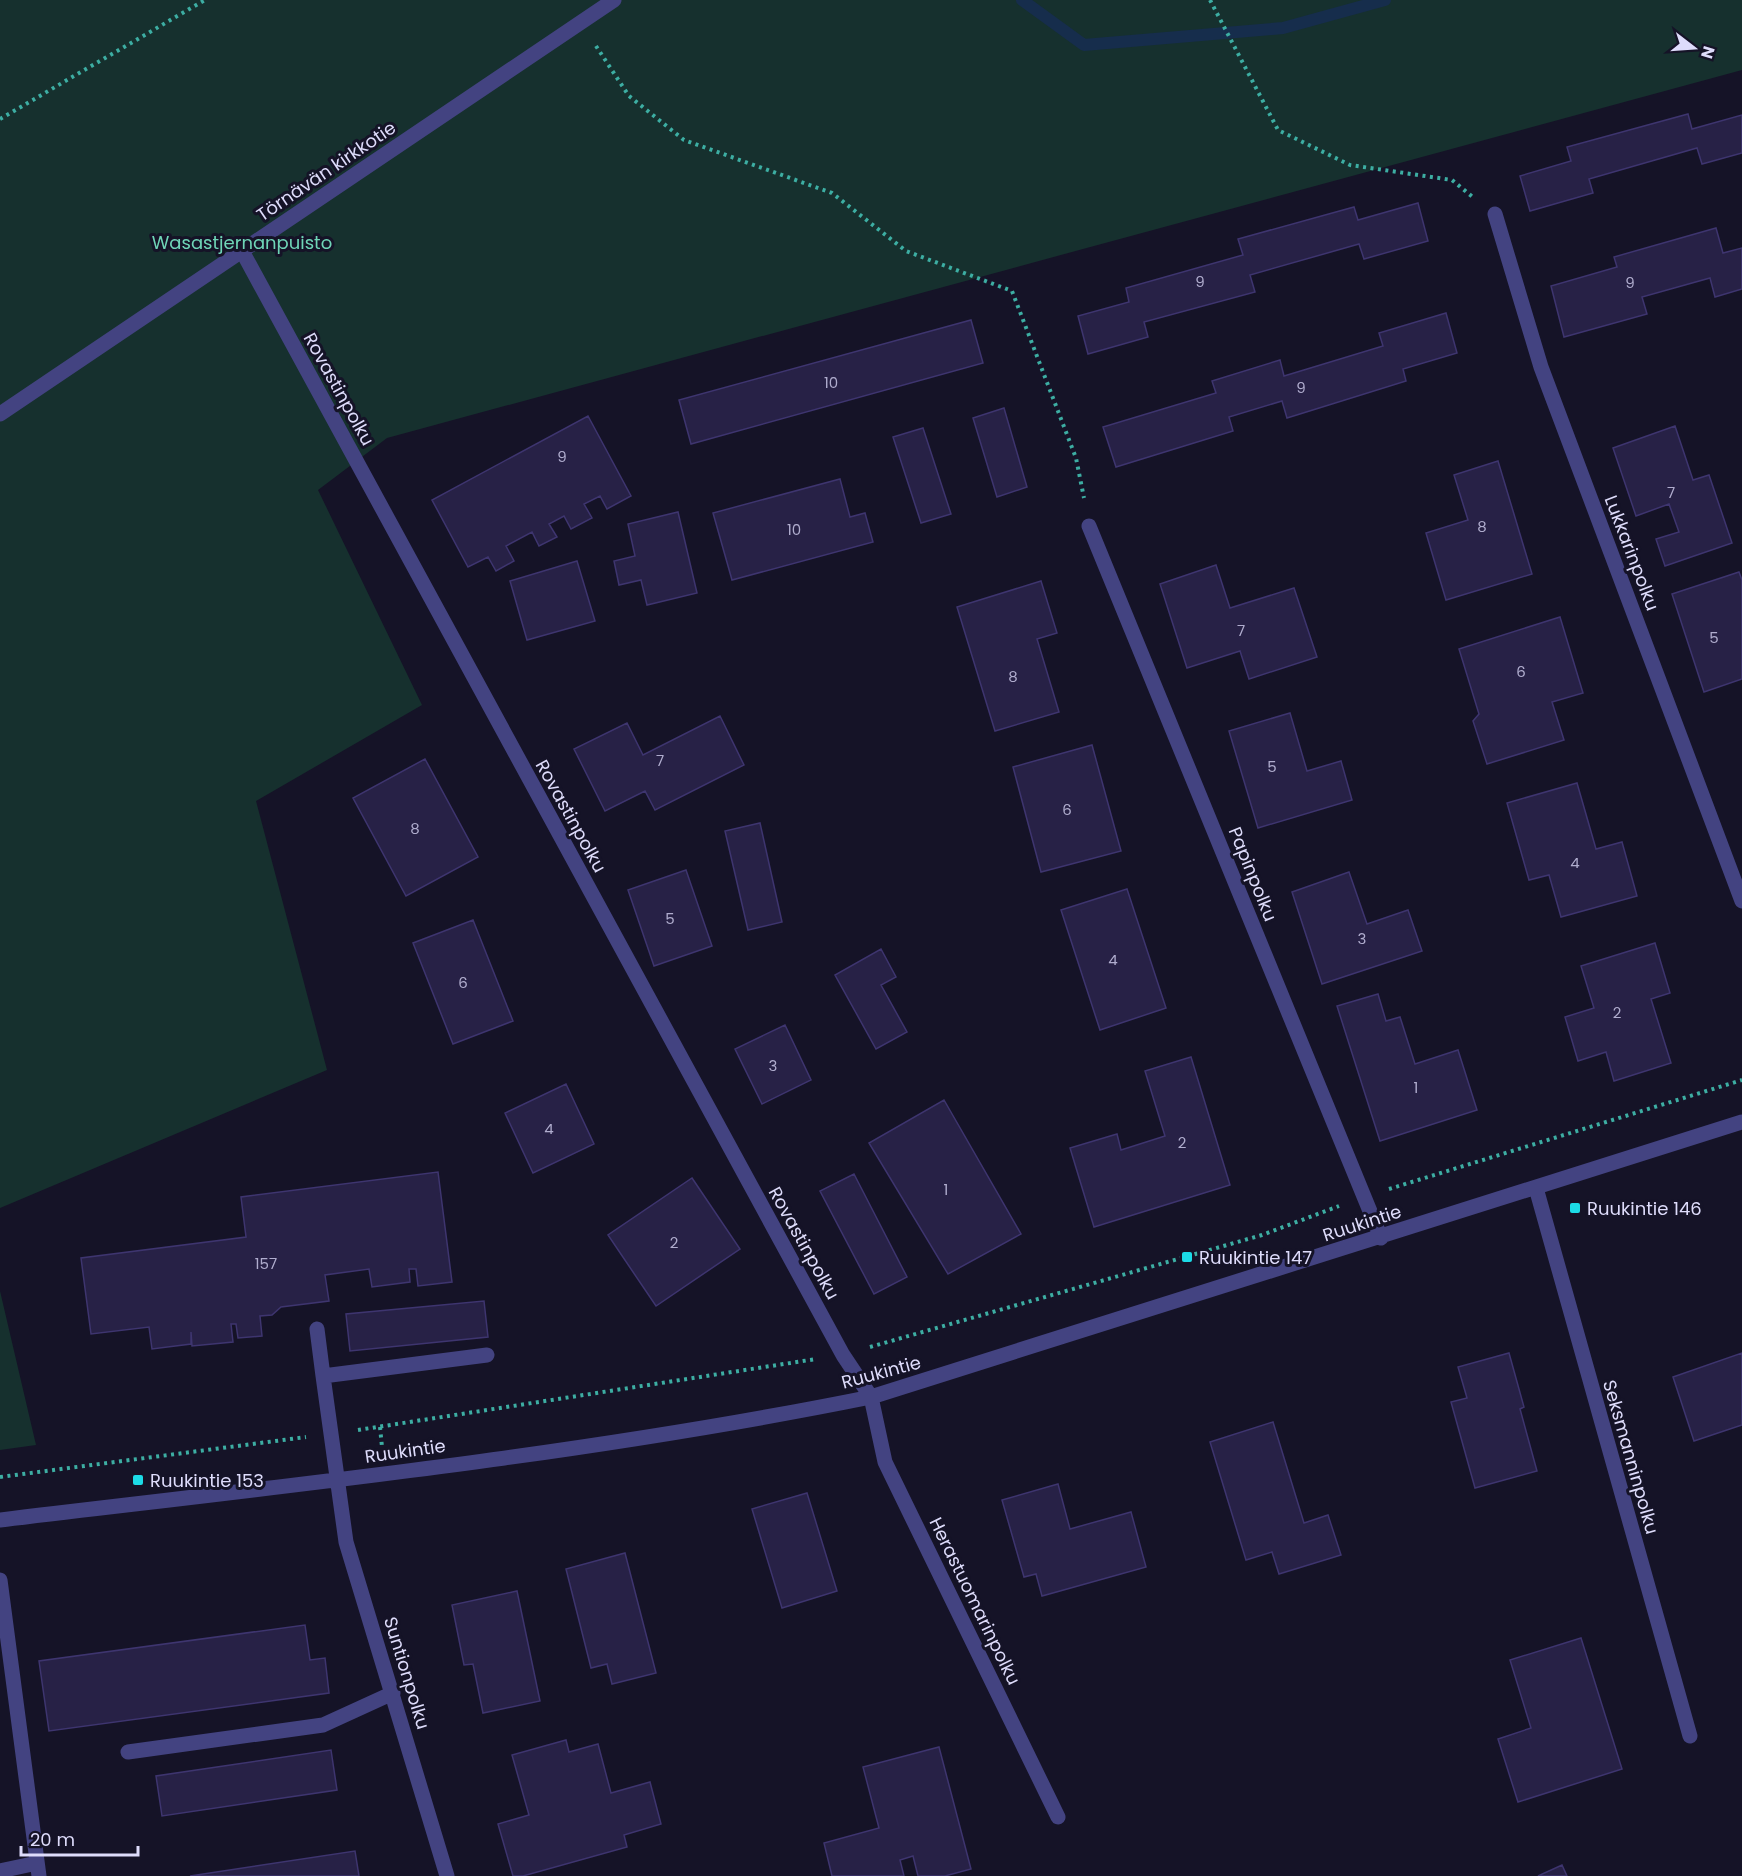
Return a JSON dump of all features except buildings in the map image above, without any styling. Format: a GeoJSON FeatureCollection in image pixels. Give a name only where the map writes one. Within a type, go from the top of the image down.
{"type":"FeatureCollection","features":[{"type":"Feature","properties":{"kind":"street","name":"Törnävän kirkkotie"},"geometry":{"type":"LineString","coordinates":[[0,414],[614,0]]}},
{"type":"Feature","properties":{"kind":"street","name":"Lukkarinpolku"},"geometry":{"type":"LineString","coordinates":[[1495,214],[1541,367],[1742,901]]}},
{"type":"Feature","properties":{"kind":"street","name":"Rovastinpolku"},"geometry":{"type":"LineString","coordinates":[[242,251],[843,1355],[871,1397]]}},
{"type":"Feature","properties":{"kind":"street","name":"Papinpolku"},"geometry":{"type":"LineString","coordinates":[[1089,526],[1380,1238]]}},
{"type":"Feature","properties":{"kind":"street","name":"Ruukintie"},"geometry":{"type":"LineString","coordinates":[[0,1520],[335,1480],[755,1420],[871,1397],[1742,1122]]}},
{"type":"Feature","properties":{"kind":"street","name":"Seksmanninpolku"},"geometry":{"type":"LineString","coordinates":[[1536,1188],[1690,1736]]}},
{"type":"Feature","properties":{"kind":"street","name":"Suntionpolku"},"geometry":{"type":"LineString","coordinates":[[317,1329],[335,1480],[346,1542],[447,1876]]}},
{"type":"Feature","properties":{"kind":"street"},"geometry":{"type":"LineString","coordinates":[[323,1376],[487,1355]]}},
{"type":"Feature","properties":{"kind":"street","name":"Herastuomarinpolku"},"geometry":{"type":"LineString","coordinates":[[871,1397],[885,1462],[1058,1817]]}},
{"type":"Feature","properties":{"kind":"street"},"geometry":{"type":"LineString","coordinates":[[0,1580],[38,1870],[0,1871]]}},
{"type":"Feature","properties":{"kind":"street"},"geometry":{"type":"LineString","coordinates":[[128,1752],[323,1725],[393,1693]]}},
{"type":"Feature","properties":{"kind":"path"},"geometry":{"type":"LineString","coordinates":[[0,119],[205,0]]}},
{"type":"Feature","properties":{"kind":"path"},"geometry":{"type":"LineString","coordinates":[[1210,0],[1278,130],[1350,165],[1452,180],[1495,214]]}},
{"type":"Feature","properties":{"kind":"path"},"geometry":{"type":"LineString","coordinates":[[581,22],[628,96],[684,140],[832,193],[906,251],[1012,291],[1076,458],[1089,526]]}},
{"type":"Feature","properties":{"kind":"path"},"geometry":{"type":"LineString","coordinates":[[0,1477],[330,1433],[843,1355],[1262,1235],[1364,1196],[1742,1080]]}},
{"type":"Feature","properties":{"kind":"green space","name":"Wasastjernanpuisto"},"geometry":{"type":"Polygon","coordinates":[[[0,0],[1742,0],[1742,70],[387,438],[318,490],[422,705],[256,801],[327,1070],[0,1208],[0,0]]]}},
{"type":"Feature","properties":{"kind":"green space"},"geometry":{"type":"Polygon","coordinates":[[[0,1291],[36,1445],[0,1450],[0,1291]]]}},
{"type":"Feature","properties":{"kind":"waterway"},"geometry":{"type":"LineString","coordinates":[[1022,0],[1084,45],[1283,28],[1385,0]]}},
{"type":"Feature","properties":{"kind":"place","name":"Ruukintie 146"},"geometry":{"type":"Point","coordinates":[1575,1208]}},
{"type":"Feature","properties":{"kind":"place","name":"Ruukintie 147"},"geometry":{"type":"Point","coordinates":[1187,1257]}},
{"type":"Feature","properties":{"kind":"place","name":"Ruukintie 153"},"geometry":{"type":"Point","coordinates":[138,1480]}}]}
